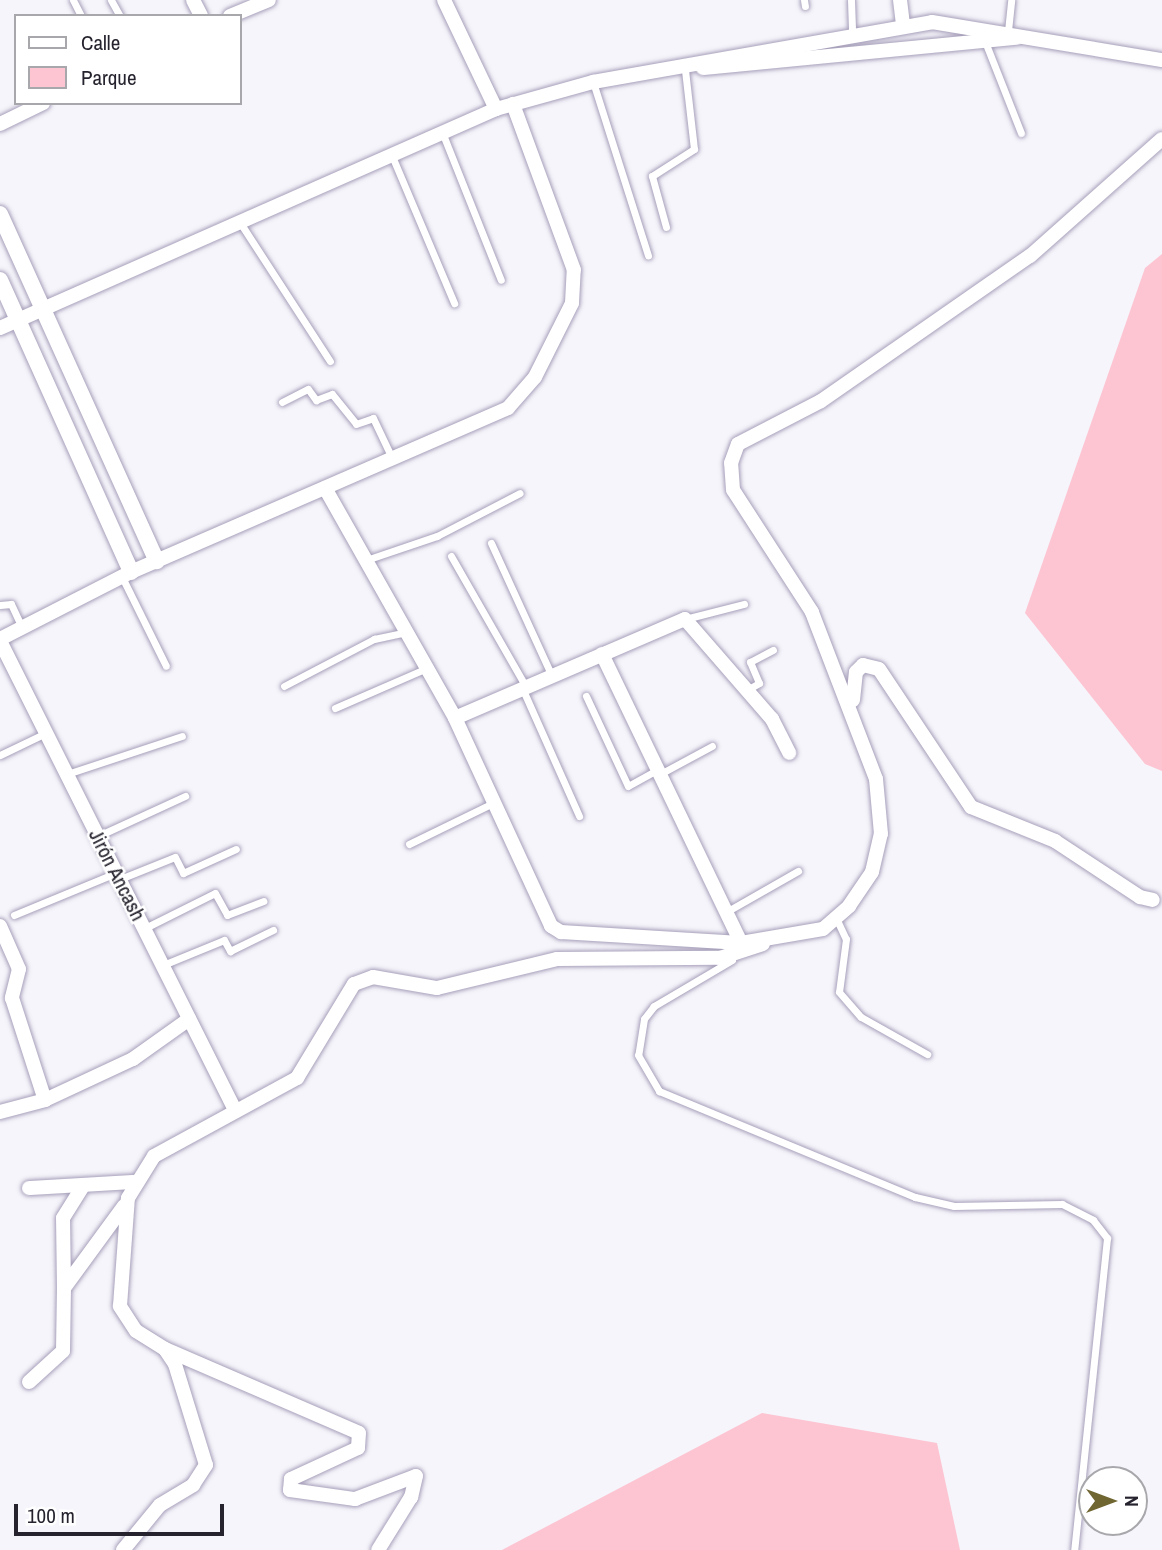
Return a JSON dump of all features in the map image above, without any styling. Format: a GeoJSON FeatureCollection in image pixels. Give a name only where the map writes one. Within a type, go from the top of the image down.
{"type":"FeatureCollection","features":[{"type":"Feature","properties":{"kind":"street"},"geometry":{"type":"LineString","coordinates":[[235,14],[270,0]]}},
{"type":"Feature","properties":{"kind":"street"},"geometry":{"type":"LineString","coordinates":[[444,0],[496,109]]}},
{"type":"Feature","properties":{"kind":"street"},"geometry":{"type":"LineString","coordinates":[[900,0],[903,24]]}},
{"type":"Feature","properties":{"kind":"street"},"geometry":{"type":"LineString","coordinates":[[0,327],[496,109],[593,82],[903,24],[1008,31],[1162,60]]}},
{"type":"Feature","properties":{"kind":"street"},"geometry":{"type":"LineString","coordinates":[[632,74],[1038,36]]}},
{"type":"Feature","properties":{"kind":"street"},"geometry":{"type":"LineString","coordinates":[[0,640],[127,575],[508,408],[534,377],[572,303],[574,270],[563,228],[513,104]]}},
{"type":"Feature","properties":{"kind":"street"},"geometry":{"type":"LineString","coordinates":[[0,124],[39,105]]}},
{"type":"Feature","properties":{"kind":"street"},"geometry":{"type":"LineString","coordinates":[[64,1288],[128,1198],[134,1182],[154,1156],[297,1078],[354,984],[373,977],[437,988],[591,954],[740,949],[780,936],[822,929],[836,918],[872,872],[881,834],[876,779],[853,708],[812,611],[733,490],[731,463],[738,444],[821,401],[1030,256],[1162,139]]}},
{"type":"Feature","properties":{"kind":"street"},"geometry":{"type":"LineString","coordinates":[[0,214],[158,561]]}},
{"type":"Feature","properties":{"kind":"street"},"geometry":{"type":"LineString","coordinates":[[0,280],[127,575]]}},
{"type":"Feature","properties":{"kind":"street"},"geometry":{"type":"LineString","coordinates":[[325,488],[369,559],[455,718],[551,926],[561,932],[740,949]]}},
{"type":"Feature","properties":{"kind":"street"},"geometry":{"type":"LineString","coordinates":[[455,718],[685,619],[772,719],[789,753]]}},
{"type":"Feature","properties":{"kind":"street","name":"Jirón Ancash"},"geometry":{"type":"LineString","coordinates":[[0,640],[235,1110]]}},
{"type":"Feature","properties":{"kind":"street"},"geometry":{"type":"LineString","coordinates":[[602,654],[740,949]]}},
{"type":"Feature","properties":{"kind":"street"},"geometry":{"type":"LineString","coordinates":[[853,708],[856,672],[863,665],[879,669],[971,807],[1055,841],[1140,897],[1153,900]]}},
{"type":"Feature","properties":{"kind":"street"},"geometry":{"type":"LineString","coordinates":[[0,926],[19,969],[12,998],[44,1100]]}},
{"type":"Feature","properties":{"kind":"street"},"geometry":{"type":"LineString","coordinates":[[0,1112],[44,1100],[133,1059],[189,1019]]}},
{"type":"Feature","properties":{"kind":"street"},"geometry":{"type":"LineString","coordinates":[[29,1188],[82,1188],[134,1182]]}},
{"type":"Feature","properties":{"kind":"street"},"geometry":{"type":"LineString","coordinates":[[29,1382],[63,1351],[63,1218],[82,1188]]}},
{"type":"Feature","properties":{"kind":"street"},"geometry":{"type":"LineString","coordinates":[[128,1198],[120,1306],[136,1331],[165,1349],[359,1433],[358,1448],[291,1479],[290,1490],[355,1499],[416,1476],[411,1497],[378,1550]]}},
{"type":"Feature","properties":{"kind":"street"},"geometry":{"type":"LineString","coordinates":[[123,1550],[160,1505],[193,1485],[206,1465],[185,1389],[165,1349]]}},
{"type":"Feature","properties":{"kind":"street"},"geometry":{"type":"LineString","coordinates":[[135,1550],[138,1534]]}},
{"type":"Feature","properties":{"kind":"lane"},"geometry":{"type":"LineString","coordinates":[[851,0],[852,33]]}},
{"type":"Feature","properties":{"kind":"lane"},"geometry":{"type":"LineString","coordinates":[[1008,31],[1011,0]]}},
{"type":"Feature","properties":{"kind":"lane"},"geometry":{"type":"LineString","coordinates":[[979,27],[1021,133]]}},
{"type":"Feature","properties":{"kind":"lane"},"geometry":{"type":"LineString","coordinates":[[666,227],[652,176],[694,149],[685,70]]}},
{"type":"Feature","properties":{"kind":"lane"},"geometry":{"type":"LineString","coordinates":[[593,82],[648,255]]}},
{"type":"Feature","properties":{"kind":"lane"},"geometry":{"type":"LineString","coordinates":[[442,132],[501,280]]}},
{"type":"Feature","properties":{"kind":"lane"},"geometry":{"type":"LineString","coordinates":[[392,156],[454,303]]}},
{"type":"Feature","properties":{"kind":"lane"},"geometry":{"type":"LineString","coordinates":[[239,220],[330,361]]}},
{"type":"Feature","properties":{"kind":"lane"},"geometry":{"type":"LineString","coordinates":[[282,402],[307,389],[316,400],[332,394],[356,425],[373,418],[392,458]]}},
{"type":"Feature","properties":{"kind":"lane"},"geometry":{"type":"LineString","coordinates":[[369,559],[437,536],[520,493]]}},
{"type":"Feature","properties":{"kind":"lane"},"geometry":{"type":"LineString","coordinates":[[491,543],[552,676]]}},
{"type":"Feature","properties":{"kind":"lane"},"geometry":{"type":"LineString","coordinates":[[451,556],[524,688],[579,816]]}},
{"type":"Feature","properties":{"kind":"lane"},"geometry":{"type":"LineString","coordinates":[[127,575],[166,666]]}},
{"type":"Feature","properties":{"kind":"lane"},"geometry":{"type":"LineString","coordinates":[[0,605],[11,604],[22,628]]}},
{"type":"Feature","properties":{"kind":"lane"},"geometry":{"type":"LineString","coordinates":[[685,619],[744,604]]}},
{"type":"Feature","properties":{"kind":"lane"},"geometry":{"type":"LineString","coordinates":[[284,685],[374,639],[385,642],[407,631]]}},
{"type":"Feature","properties":{"kind":"lane"},"geometry":{"type":"LineString","coordinates":[[745,691],[759,683],[750,662],[773,650]]}},
{"type":"Feature","properties":{"kind":"lane"},"geometry":{"type":"LineString","coordinates":[[335,708],[427,667]]}},
{"type":"Feature","properties":{"kind":"lane"},"geometry":{"type":"LineString","coordinates":[[586,696],[628,786],[712,746]]}},
{"type":"Feature","properties":{"kind":"lane"},"geometry":{"type":"LineString","coordinates":[[0,755],[46,733]]}},
{"type":"Feature","properties":{"kind":"lane"},"geometry":{"type":"LineString","coordinates":[[67,774],[182,736]]}},
{"type":"Feature","properties":{"kind":"lane"},"geometry":{"type":"LineString","coordinates":[[98,836],[185,796]]}},
{"type":"Feature","properties":{"kind":"lane"},"geometry":{"type":"LineString","coordinates":[[409,844],[495,802]]}},
{"type":"Feature","properties":{"kind":"lane"},"geometry":{"type":"LineString","coordinates":[[14,915],[175,857],[183,873],[236,849]]}},
{"type":"Feature","properties":{"kind":"lane"},"geometry":{"type":"LineString","coordinates":[[725,912],[798,871]]}},
{"type":"Feature","properties":{"kind":"lane"},"geometry":{"type":"LineString","coordinates":[[144,929],[215,893],[227,915],[263,901]]}},
{"type":"Feature","properties":{"kind":"lane"},"geometry":{"type":"LineString","coordinates":[[836,918],[846,939],[839,992],[861,1017],[927,1054]]}},
{"type":"Feature","properties":{"kind":"lane"},"geometry":{"type":"LineString","coordinates":[[163,966],[223,940],[230,951],[273,930]]}},
{"type":"Feature","properties":{"kind":"lane"},"geometry":{"type":"LineString","coordinates":[[740,949],[654,1006],[643,1019],[638,1055],[659,1091],[915,1197],[954,1206],[1062,1204],[1093,1220],[1107,1238],[1074,1550]]}},
{"type":"Feature","properties":{"kind":"green space"},"geometry":{"type":"Polygon","coordinates":[[[1162,254],[1162,771],[1145,764],[1025,613],[1145,268],[1162,254]]]}},
{"type":"Feature","properties":{"kind":"green space"},"geometry":{"type":"Polygon","coordinates":[[[762,1413],[937,1443],[960,1550],[502,1550],[762,1413]]]}}]}
